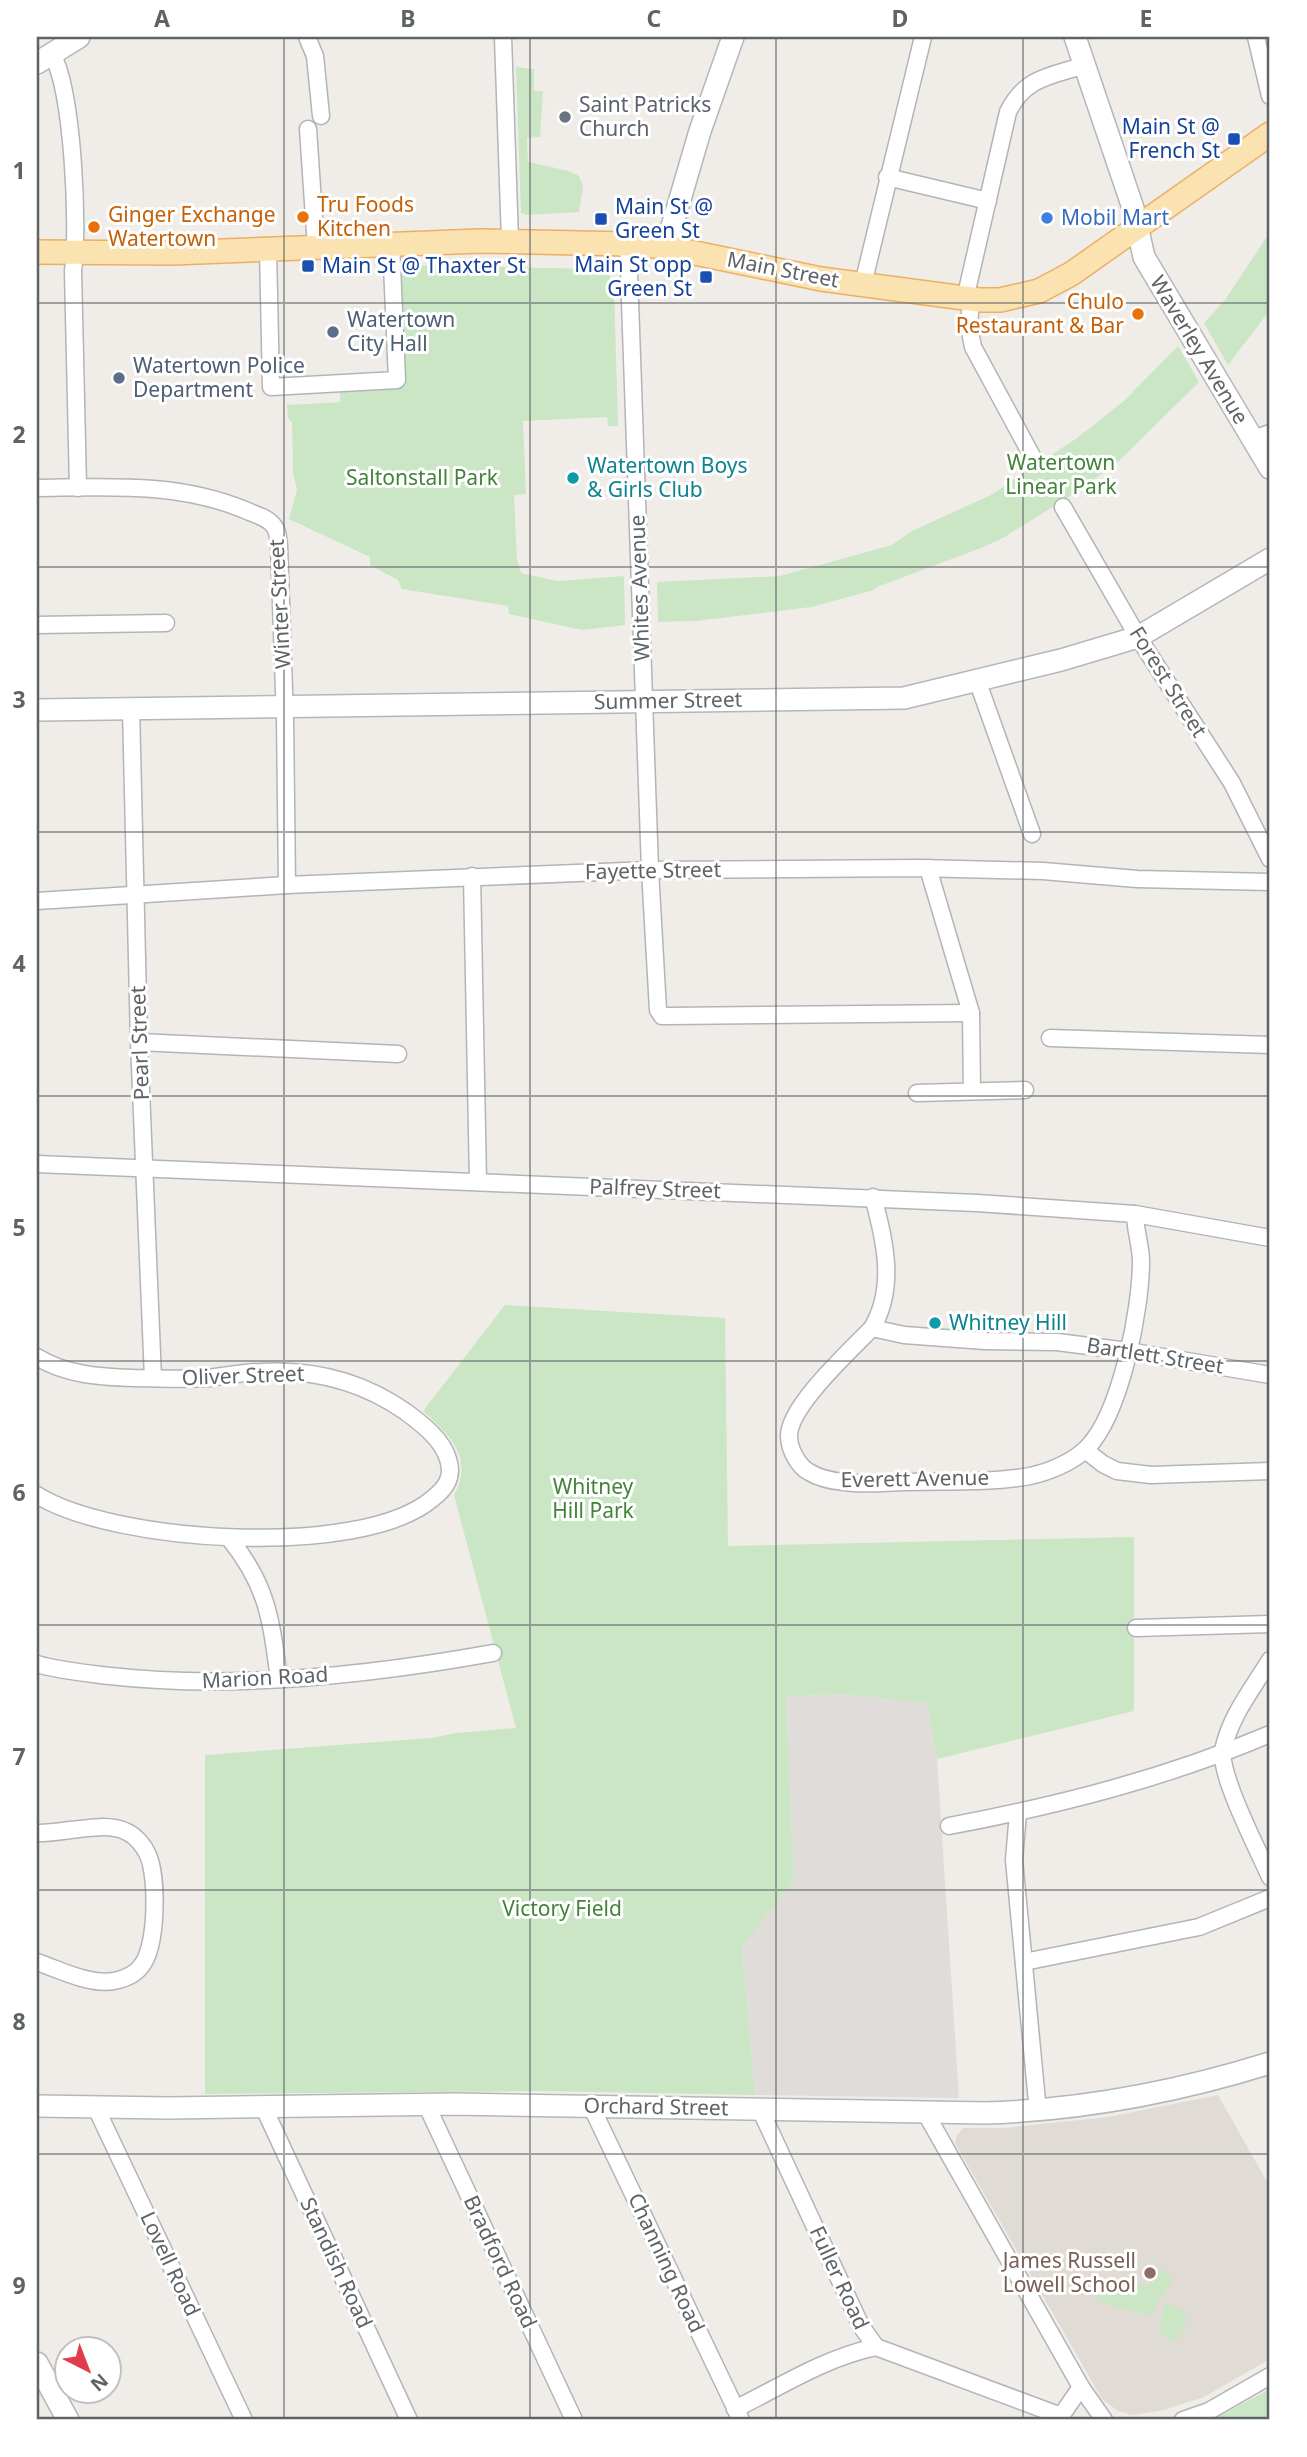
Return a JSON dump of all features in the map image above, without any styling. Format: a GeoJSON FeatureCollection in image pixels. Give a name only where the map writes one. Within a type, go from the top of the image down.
{"type":"FeatureCollection","features":[{"type":"Feature","properties":{"kind":"main road","name":"Main Street"},"geometry":{"type":"LineString","coordinates":[[37,252],[172,253],[391,243],[510,241],[628,244],[666,247],[805,276],[968,299],[1000,300],[1039,291],[1071,274],[1270,134]]}},
{"type":"Feature","properties":{"kind":"street"},"geometry":{"type":"LineString","coordinates":[[78,488],[73,271],[76,253],[71,148],[61,75],[44,59],[79,37]]}},
{"type":"Feature","properties":{"kind":"street"},"geometry":{"type":"LineString","coordinates":[[307,37],[315,56],[321,116]]}},
{"type":"Feature","properties":{"kind":"street"},"geometry":{"type":"LineString","coordinates":[[503,37],[510,241]]}},
{"type":"Feature","properties":{"kind":"street"},"geometry":{"type":"LineString","coordinates":[[666,247],[700,131],[733,37]]}},
{"type":"Feature","properties":{"kind":"street"},"geometry":{"type":"LineString","coordinates":[[863,284],[923,37]]}},
{"type":"Feature","properties":{"kind":"street","name":"Waverley Avenue"},"geometry":{"type":"LineString","coordinates":[[1075,37],[1132,206],[1146,262],[1262,436],[1270,468]]}},
{"type":"Feature","properties":{"kind":"street"},"geometry":{"type":"LineString","coordinates":[[1256,37],[1270,96]]}},
{"type":"Feature","properties":{"kind":"street"},"geometry":{"type":"LineString","coordinates":[[1032,456],[973,347],[968,299],[1008,112],[1015,97],[1039,79],[1085,65]]}},
{"type":"Feature","properties":{"kind":"street"},"geometry":{"type":"LineString","coordinates":[[308,128],[316,247]]}},
{"type":"Feature","properties":{"kind":"street"},"geometry":{"type":"LineString","coordinates":[[887,177],[988,201]]}},
{"type":"Feature","properties":{"kind":"street"},"geometry":{"type":"LineString","coordinates":[[268,249],[271,387],[397,380],[391,243]]}},
{"type":"Feature","properties":{"kind":"street","name":"Whites Avenue"},"geometry":{"type":"LineString","coordinates":[[628,244],[650,870],[659,1010],[662,1016],[971,1013]]}},
{"type":"Feature","properties":{"kind":"street","name":"Winter Street"},"geometry":{"type":"LineString","coordinates":[[37,488],[151,488],[183,491],[226,503],[271,523],[277,532],[285,706],[287,885]]}},
{"type":"Feature","properties":{"kind":"street","name":"Forest Street"},"geometry":{"type":"LineString","coordinates":[[1063,508],[1138,637],[1232,783],[1270,859]]}},
{"type":"Feature","properties":{"kind":"street","name":"Summer Street"},"geometry":{"type":"LineString","coordinates":[[37,710],[904,698],[1061,660],[1138,637],[1270,559]]}},
{"type":"Feature","properties":{"kind":"street"},"geometry":{"type":"LineString","coordinates":[[37,625],[166,623]]}},
{"type":"Feature","properties":{"kind":"street"},"geometry":{"type":"LineString","coordinates":[[977,680],[1032,834]]}},
{"type":"Feature","properties":{"kind":"street","name":"Pearl Street"},"geometry":{"type":"LineString","coordinates":[[131,708],[139,1042],[153,1378]]}},
{"type":"Feature","properties":{"kind":"street"},"geometry":{"type":"LineString","coordinates":[[928,868],[971,1013],[972,1091]]}},
{"type":"Feature","properties":{"kind":"street","name":"Fayette Street"},"geometry":{"type":"LineString","coordinates":[[37,901],[287,885],[650,870],[928,868],[1043,871],[1137,879],[1270,882]]}},
{"type":"Feature","properties":{"kind":"street"},"geometry":{"type":"LineString","coordinates":[[472,876],[478,1182]]}},
{"type":"Feature","properties":{"kind":"street"},"geometry":{"type":"LineString","coordinates":[[1050,1038],[1270,1045]]}},
{"type":"Feature","properties":{"kind":"street"},"geometry":{"type":"LineString","coordinates":[[139,1042],[398,1054]]}},
{"type":"Feature","properties":{"kind":"street"},"geometry":{"type":"LineString","coordinates":[[917,1093],[1025,1090]]}},
{"type":"Feature","properties":{"kind":"street","name":"Palfrey Street"},"geometry":{"type":"LineString","coordinates":[[37,1164],[873,1197],[1135,1214],[1270,1238]]}},
{"type":"Feature","properties":{"kind":"street","name":"Everett Avenue"},"geometry":{"type":"LineString","coordinates":[[873,1197],[883,1231],[886,1256],[886,1287],[880,1315],[872,1328],[807,1398],[794,1419],[789,1436],[799,1464],[808,1472],[846,1483],[972,1481],[1031,1475],[1056,1468],[1085,1450],[1113,1403],[1128,1351],[1141,1260],[1135,1214]]}},
{"type":"Feature","properties":{"kind":"street","name":"Bartlett Street"},"geometry":{"type":"LineString","coordinates":[[872,1328],[904,1335],[985,1341],[1057,1342],[1270,1375]]}},
{"type":"Feature","properties":{"kind":"street","name":"Oliver Street"},"geometry":{"type":"LineString","coordinates":[[37,1357],[55,1367],[105,1377],[209,1378],[259,1372],[307,1373],[353,1384],[392,1402],[427,1429],[444,1450],[450,1476],[442,1491],[424,1506],[392,1521],[346,1531],[303,1536],[229,1538]]}},
{"type":"Feature","properties":{"kind":"street"},"geometry":{"type":"LineString","coordinates":[[1085,1450],[1117,1471],[1152,1475],[1270,1471]]}},
{"type":"Feature","properties":{"kind":"street"},"geometry":{"type":"LineString","coordinates":[[37,1495],[81,1514],[129,1527],[229,1538],[250,1565],[266,1599],[279,1679]]}},
{"type":"Feature","properties":{"kind":"street"},"geometry":{"type":"LineString","coordinates":[[1136,1628],[1270,1624]]}},
{"type":"Feature","properties":{"kind":"street","name":"Marion Road"},"geometry":{"type":"LineString","coordinates":[[37,1664],[67,1671],[166,1682],[279,1679],[418,1667],[493,1653]]}},
{"type":"Feature","properties":{"kind":"street"},"geometry":{"type":"LineString","coordinates":[[1270,1660],[1232,1726],[1223,1754],[1231,1789],[1270,1877]]}},
{"type":"Feature","properties":{"kind":"street"},"geometry":{"type":"LineString","coordinates":[[948,1826],[1017,1813],[1129,1786],[1223,1754],[1270,1734]]}},
{"type":"Feature","properties":{"kind":"street"},"geometry":{"type":"LineString","coordinates":[[1017,1813],[1014,1860],[1038,2112]]}},
{"type":"Feature","properties":{"kind":"street"},"geometry":{"type":"LineString","coordinates":[[37,1833],[105,1827],[127,1831],[136,1838],[152,1869],[153,1910],[152,1937],[146,1959],[134,1973],[125,1978],[116,1981],[91,1979],[37,1962]]}},
{"type":"Feature","properties":{"kind":"street"},"geometry":{"type":"LineString","coordinates":[[1024,1962],[1199,1927],[1270,1898]]}},
{"type":"Feature","properties":{"kind":"street","name":"Orchard Street"},"geometry":{"type":"LineString","coordinates":[[37,2106],[96,2108],[426,2104],[1038,2112],[1137,2097],[1270,2063]]}},
{"type":"Feature","properties":{"kind":"street","name":"Bradford Road"},"geometry":{"type":"LineString","coordinates":[[426,2104],[574,2420]]}},
{"type":"Feature","properties":{"kind":"street","name":"Standish Road"},"geometry":{"type":"LineString","coordinates":[[263,2106],[409,2420]]}},
{"type":"Feature","properties":{"kind":"street","name":"Channing Road"},"geometry":{"type":"LineString","coordinates":[[591,2106],[738,2415]]}},
{"type":"Feature","properties":{"kind":"street","name":"Lovell Road"},"geometry":{"type":"LineString","coordinates":[[96,2108],[244,2420]]}},
{"type":"Feature","properties":{"kind":"street","name":"Fuller Road"},"geometry":{"type":"LineString","coordinates":[[760,2109],[861,2326],[876,2347],[1060,2418],[1081,2387]]}},
{"type":"Feature","properties":{"kind":"street"},"geometry":{"type":"LineString","coordinates":[[925,2112],[1081,2387],[1104,2420]]}},
{"type":"Feature","properties":{"kind":"street"},"geometry":{"type":"LineString","coordinates":[[738,2415],[795,2376],[847,2353],[876,2347]]}},
{"type":"Feature","properties":{"kind":"street"},"geometry":{"type":"LineString","coordinates":[[37,2363],[68,2420]]}},
{"type":"Feature","properties":{"kind":"street"},"geometry":{"type":"LineString","coordinates":[[1183,2420],[1209,2411],[1270,2376]]}},
{"type":"Feature","properties":{"kind":"shaded area"},"geometry":{"type":"Polygon","coordinates":[[[842,1694],[927,1703],[937,1759],[959,2098],[755,2095],[742,1945],[794,1881],[786,1697],[842,1694]]]}},
{"type":"Feature","properties":{"kind":"shaded area","name":"James Russell Lowell School"},"geometry":{"type":"Polygon","coordinates":[[[1218,2095],[1270,2187],[1270,2359],[1204,2397],[1164,2410],[1132,2415],[1118,2411],[1102,2399],[955,2143],[957,2135],[963,2128],[1005,2128],[1108,2117],[1218,2095]]]}},
{"type":"Feature","properties":{"kind":"green space"},"geometry":{"type":"Polygon","coordinates":[[[516,67],[534,69],[534,91],[543,91],[540,137],[527,138],[528,162],[569,171],[579,176],[583,186],[579,212],[521,213],[516,67]]]}},
{"type":"Feature","properties":{"kind":"green space"},"geometry":{"type":"Polygon","coordinates":[[[1270,232],[1270,310],[1228,365],[1204,323],[1225,300],[1270,232]]]}},
{"type":"Feature","properties":{"kind":"green space","name":"Saltonstall Park"},"geometry":{"type":"Polygon","coordinates":[[[398,265],[597,269],[609,274],[614,287],[618,426],[608,426],[607,417],[523,421],[526,494],[514,495],[517,560],[521,573],[557,581],[624,576],[625,625],[582,630],[509,614],[508,606],[402,589],[398,580],[370,565],[370,557],[289,519],[297,490],[293,473],[292,423],[288,418],[287,405],[340,402],[340,390],[402,386],[398,265]]]}},
{"type":"Feature","properties":{"kind":"green space","name":"Watertown Linear Park"},"geometry":{"type":"Polygon","coordinates":[[[1178,346],[1199,382],[1116,464],[1003,538],[874,590],[811,607],[696,621],[658,622],[657,582],[780,576],[892,545],[912,531],[991,495],[1077,438],[1124,401],[1178,346]]]}},
{"type":"Feature","properties":{"kind":"green space"},"geometry":{"type":"Polygon","coordinates":[[[505,1305],[725,1318],[728,1546],[1134,1537],[1134,1711],[937,1759],[927,1703],[842,1694],[786,1697],[794,1881],[742,1946],[755,2095],[540,2091],[205,2094],[205,1755],[431,1738],[516,1728],[454,1495],[462,1469],[460,1458],[450,1438],[423,1411],[505,1305]]]}},
{"type":"Feature","properties":{"kind":"green space"},"geometry":{"type":"Polygon","coordinates":[[[1155,2269],[1167,2271],[1173,2281],[1153,2313],[1148,2315],[1099,2302],[1098,2291],[1104,2281],[1116,2278],[1147,2286],[1155,2269]]]}},
{"type":"Feature","properties":{"kind":"green space"},"geometry":{"type":"Polygon","coordinates":[[[1165,2303],[1181,2309],[1187,2317],[1184,2333],[1180,2332],[1178,2341],[1166,2338],[1159,2328],[1165,2303]]]}},
{"type":"Feature","properties":{"kind":"green space"},"geometry":{"type":"Polygon","coordinates":[[[1270,2389],[1270,2420],[1212,2420],[1270,2389]]]}},
{"type":"Feature","properties":{"kind":"place","name":"Saint Patricks Church"},"geometry":{"type":"Point","coordinates":[565,117]}},
{"type":"Feature","properties":{"kind":"place","name":"Main St @ French St"},"geometry":{"type":"Point","coordinates":[1234,139]}},
{"type":"Feature","properties":{"kind":"place","name":"Tru Foods Kitchen"},"geometry":{"type":"Point","coordinates":[303,217]}},
{"type":"Feature","properties":{"kind":"place","name":"Mobil Mart"},"geometry":{"type":"Point","coordinates":[1047,218]}},
{"type":"Feature","properties":{"kind":"place","name":"Main St @ Green St"},"geometry":{"type":"Point","coordinates":[601,219]}},
{"type":"Feature","properties":{"kind":"place","name":"Ginger Exchange Watertown"},"geometry":{"type":"Point","coordinates":[94,227]}},
{"type":"Feature","properties":{"kind":"place","name":"Main St @ Thaxter St"},"geometry":{"type":"Point","coordinates":[308,266]}},
{"type":"Feature","properties":{"kind":"place","name":"Main St opp Green St"},"geometry":{"type":"Point","coordinates":[706,277]}},
{"type":"Feature","properties":{"kind":"place","name":"Chulo Restaurant & Bar"},"geometry":{"type":"Point","coordinates":[1138,314]}},
{"type":"Feature","properties":{"kind":"place","name":"Watertown City Hall"},"geometry":{"type":"Point","coordinates":[333,332]}},
{"type":"Feature","properties":{"kind":"place","name":"Watertown Police Department"},"geometry":{"type":"Point","coordinates":[119,378]}},
{"type":"Feature","properties":{"kind":"place","name":"Watertown Boys & Girls Club"},"geometry":{"type":"Point","coordinates":[573,478]}},
{"type":"Feature","properties":{"kind":"place","name":"Whitney Hill"},"geometry":{"type":"Point","coordinates":[935,1323]}},
{"type":"Feature","properties":{"kind":"place","name":"James Russell Lowell School"},"geometry":{"type":"Point","coordinates":[1150,2273]}},
{"type":"Feature","properties":{"kind":"park label","name":"Whitney Hill Park"},"geometry":{"type":"Point","coordinates":[593,1499]}},
{"type":"Feature","properties":{"kind":"park label","name":"Victory Field"},"geometry":{"type":"Point","coordinates":[562,1909]}}]}
